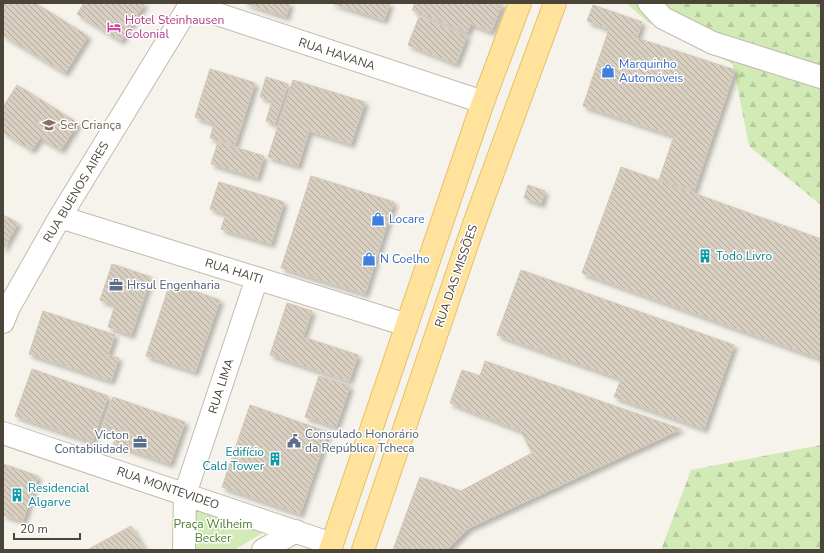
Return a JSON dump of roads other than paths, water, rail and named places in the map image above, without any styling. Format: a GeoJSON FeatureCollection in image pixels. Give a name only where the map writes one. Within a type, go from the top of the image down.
{"type":"FeatureCollection","features":[{"type":"Feature","properties":{"kind":"main road"},"geometry":{"type":"LineString","coordinates":[[331,547],[484,102],[520,3]]}},
{"type":"Feature","properties":{"kind":"main road","name":"RUA DAS MISSÕES"},"geometry":{"type":"LineString","coordinates":[[363,550],[442,315],[554,3]]}},
{"type":"Feature","properties":{"kind":"main road"},"geometry":{"type":"LineString","coordinates":[[484,102],[495,116],[504,140]]}},
{"type":"Feature","properties":{"kind":"street"},"geometry":{"type":"LineString","coordinates":[[649,3],[663,18],[713,43],[821,77]]}},
{"type":"Feature","properties":{"kind":"street","name":"RUA HAVANA"},"geometry":{"type":"LineString","coordinates":[[190,4],[484,102]]}},
{"type":"Feature","properties":{"kind":"street","name":"RUA BUENOS AIRES"},"geometry":{"type":"LineString","coordinates":[[3,322],[9,307],[60,217],[190,4]]}},
{"type":"Feature","properties":{"kind":"street","name":"RUA HAITI"},"geometry":{"type":"LineString","coordinates":[[60,217],[407,325]]}},
{"type":"Feature","properties":{"kind":"street","name":"RUA LIMA"},"geometry":{"type":"LineString","coordinates":[[184,550],[185,494],[257,278]]}},
{"type":"Feature","properties":{"kind":"street","name":"RUA MONTEVIDEO"},"geometry":{"type":"LineString","coordinates":[[3,433],[296,531],[331,547]]}},
{"type":"Feature","properties":{"kind":"street"},"geometry":{"type":"LineString","coordinates":[[263,550],[296,531]]}},
{"type":"Feature","properties":{"kind":"place","name":"Hotel Steinhausen Colonial"},"geometry":{"type":"Point","coordinates":[114,27]}},
{"type":"Feature","properties":{"kind":"place","name":"Marquinho Automóveis"},"geometry":{"type":"Point","coordinates":[608,71]}},
{"type":"Feature","properties":{"kind":"place","name":"Ser Criança"},"geometry":{"type":"Point","coordinates":[49,125]}},
{"type":"Feature","properties":{"kind":"place","name":"Locare"},"geometry":{"type":"Point","coordinates":[378,219]}},
{"type":"Feature","properties":{"kind":"place","name":"Todo Livro"},"geometry":{"type":"Point","coordinates":[705,256]}},
{"type":"Feature","properties":{"kind":"place","name":"N Coelho"},"geometry":{"type":"Point","coordinates":[369,259]}},
{"type":"Feature","properties":{"kind":"place","name":"Hrsul Engenharia"},"geometry":{"type":"Point","coordinates":[116,285]}},
{"type":"Feature","properties":{"kind":"place","name":"Consulado Honorário da República Tcheca"},"geometry":{"type":"Point","coordinates":[294,441]}},
{"type":"Feature","properties":{"kind":"place","name":"Victon Contabilidade"},"geometry":{"type":"Point","coordinates":[140,442]}},
{"type":"Feature","properties":{"kind":"place","name":"Edifício Cald Tower"},"geometry":{"type":"Point","coordinates":[275,459]}},
{"type":"Feature","properties":{"kind":"place","name":"Residencial Algarve"},"geometry":{"type":"Point","coordinates":[17,495]}},
{"type":"Feature","properties":{"kind":"park label","name":"Praça Wilheim Becker"},"geometry":{"type":"Point","coordinates":[213,531]}}]}
